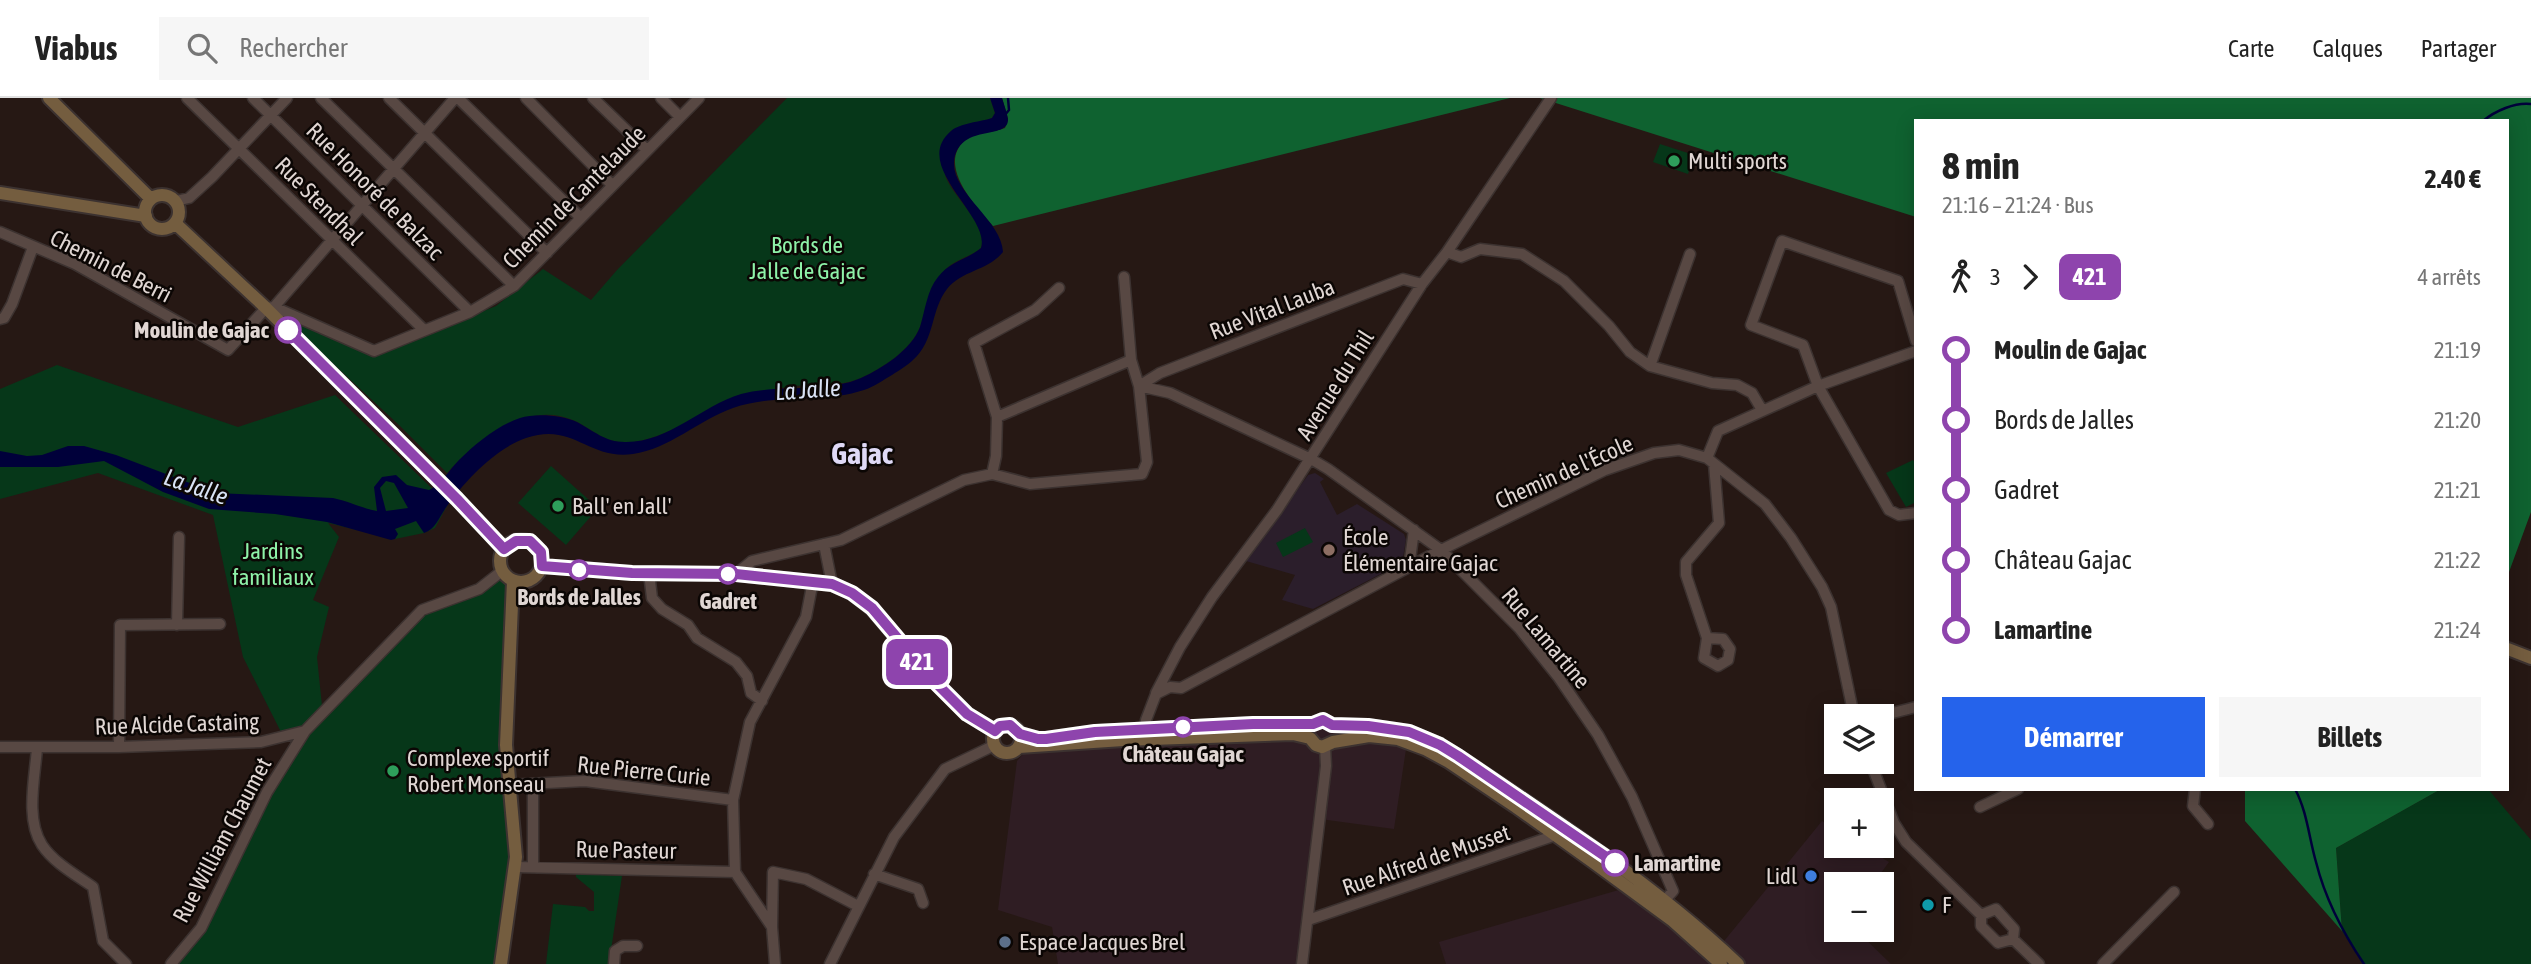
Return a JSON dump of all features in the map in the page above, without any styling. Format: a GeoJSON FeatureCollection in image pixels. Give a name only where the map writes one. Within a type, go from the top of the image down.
{"type":"FeatureCollection","features":[{"type":"Feature","properties":{"kind":"main road"},"geometry":{"type":"LineString","coordinates":[[49,98],[151,199]]}},
{"type":"Feature","properties":{"kind":"main road"},"geometry":{"type":"LineString","coordinates":[[3,191],[146,216]]}},
{"type":"Feature","properties":{"kind":"main road"},"geometry":{"type":"LineString","coordinates":[[161,195],[176,201],[179,212],[175,223],[161,228],[152,224],[146,216],[146,207],[151,199],[161,195]]}},
{"type":"Feature","properties":{"kind":"main road"},"geometry":{"type":"LineString","coordinates":[[175,223],[270,307],[504,549]]}},
{"type":"Feature","properties":{"kind":"main road"},"geometry":{"type":"LineString","coordinates":[[516,541],[530,541],[541,552],[542,566],[531,580],[522,582],[513,581],[502,571],[500,564],[504,549],[516,541]]}},
{"type":"Feature","properties":{"kind":"main road"},"geometry":{"type":"LineString","coordinates":[[542,566],[649,573],[736,574],[832,584],[852,593],[872,608],[933,680],[967,714],[995,731]]}},
{"type":"Feature","properties":{"kind":"main road"},"geometry":{"type":"LineString","coordinates":[[502,964],[516,867],[506,745],[513,581]]}},
{"type":"Feature","properties":{"kind":"main road"},"geometry":{"type":"LineString","coordinates":[[2509,649],[2531,658]]}},
{"type":"Feature","properties":{"kind":"main road"},"geometry":{"type":"LineString","coordinates":[[1018,747],[1253,724],[1313,724],[1323,720],[1332,725],[1368,726],[1409,732],[1440,745],[1559,824],[1665,900],[1703,930],[1738,964]]}},
{"type":"Feature","properties":{"kind":"main road"},"geometry":{"type":"LineString","coordinates":[[1310,738],[1313,724]]}},
{"type":"Feature","properties":{"kind":"main road"},"geometry":{"type":"LineString","coordinates":[[1020,734],[1018,747],[1013,752],[998,750],[993,739],[995,731],[1007,725],[1016,728],[1020,734],[1038,739],[1073,734],[1293,734],[1310,738],[1316,745],[1369,736],[1398,739],[1449,762],[1556,835],[1673,921],[1721,964]]}},
{"type":"Feature","properties":{"kind":"main road"},"geometry":{"type":"LineString","coordinates":[[1329,744],[1335,731],[1332,725]]}},
{"type":"Feature","properties":{"kind":"street","name":"Rue Stendhal"},"geometry":{"type":"LineString","coordinates":[[187,98],[424,330]]}},
{"type":"Feature","properties":{"kind":"street","name":"Rue Honoré de Balzac"},"geometry":{"type":"LineString","coordinates":[[253,98],[470,312]]}},
{"type":"Feature","properties":{"kind":"street"},"geometry":{"type":"LineString","coordinates":[[176,201],[189,198],[212,177],[287,98]]}},
{"type":"Feature","properties":{"kind":"street"},"geometry":{"type":"LineString","coordinates":[[321,98],[514,286]]}},
{"type":"Feature","properties":{"kind":"street"},"geometry":{"type":"LineString","coordinates":[[389,98],[547,253]]}},
{"type":"Feature","properties":{"kind":"street"},"geometry":{"type":"LineString","coordinates":[[270,307],[456,98],[581,218]]}},
{"type":"Feature","properties":{"kind":"street"},"geometry":{"type":"LineString","coordinates":[[526,98],[612,185]]}},
{"type":"Feature","properties":{"kind":"street"},"geometry":{"type":"LineString","coordinates":[[593,98],[647,150]]}},
{"type":"Feature","properties":{"kind":"street"},"geometry":{"type":"LineString","coordinates":[[661,98],[681,117]]}},
{"type":"Feature","properties":{"kind":"street","name":"Chemin de Cantelaude"},"geometry":{"type":"LineString","coordinates":[[270,307],[374,351],[470,312],[514,286],[699,98]]}},
{"type":"Feature","properties":{"kind":"street","name":"Avenue du Thil"},"geometry":{"type":"LineString","coordinates":[[1156,694],[1180,647],[1212,597],[1277,510],[1422,284],[1447,252],[1550,98]]}},
{"type":"Feature","properties":{"kind":"street","name":"Chemin de Berri"},"geometry":{"type":"LineString","coordinates":[[0,232],[75,264],[228,349],[270,307]]}},
{"type":"Feature","properties":{"kind":"street"},"geometry":{"type":"LineString","coordinates":[[1914,334],[1898,281],[1782,241],[1751,325],[1803,345],[1818,386],[1889,510],[1899,515],[1914,513]]}},
{"type":"Feature","properties":{"kind":"street"},"geometry":{"type":"LineString","coordinates":[[0,319],[4,318],[12,304],[33,247]]}},
{"type":"Feature","properties":{"kind":"street"},"geometry":{"type":"LineString","coordinates":[[1447,252],[1461,257],[1480,249],[1522,254],[1564,281],[1609,326],[1630,352],[1650,366],[1712,383],[1737,385],[1752,393],[1762,410]]}},
{"type":"Feature","properties":{"kind":"street"},"geometry":{"type":"LineString","coordinates":[[1650,366],[1690,254]]}},
{"type":"Feature","properties":{"kind":"street"},"geometry":{"type":"LineString","coordinates":[[736,574],[752,561],[841,540],[964,480],[992,474],[1030,484],[1142,474],[1147,462],[1139,386],[1130,360],[1124,277]]}},
{"type":"Feature","properties":{"kind":"street","name":"Rue Vital Lauba"},"geometry":{"type":"LineString","coordinates":[[1139,386],[1160,373],[1402,279],[1422,284]]}},
{"type":"Feature","properties":{"kind":"street"},"geometry":{"type":"LineString","coordinates":[[992,474],[996,456],[997,417],[974,343],[1035,310],[1059,288]]}},
{"type":"Feature","properties":{"kind":"street"},"geometry":{"type":"LineString","coordinates":[[1707,638],[1686,575],[1686,562],[1719,523],[1710,461],[1718,431],[1818,386],[1914,352]]}},
{"type":"Feature","properties":{"kind":"street"},"geometry":{"type":"LineString","coordinates":[[997,417],[1130,360]]}},
{"type":"Feature","properties":{"kind":"street","name":"Rue Lamartine"},"geometry":{"type":"LineString","coordinates":[[1139,386],[1170,393],[1311,459],[1441,550],[1519,628],[1559,678],[1598,735],[1632,797],[1673,891],[1665,900]]}},
{"type":"Feature","properties":{"kind":"street","name":"Chemin de l'École"},"geometry":{"type":"LineString","coordinates":[[1156,694],[1170,687],[1181,688],[1441,550],[1605,470],[1654,453],[1679,450],[1710,461]]}},
{"type":"Feature","properties":{"kind":"street"},"geometry":{"type":"LineString","coordinates":[[1710,461],[1765,504],[1791,538],[1822,587],[1830,607],[1851,704]]}},
{"type":"Feature","properties":{"kind":"street"},"geometry":{"type":"LineString","coordinates":[[1409,567],[1414,530]]}},
{"type":"Feature","properties":{"kind":"street"},"geometry":{"type":"LineString","coordinates":[[177,625],[179,537]]}},
{"type":"Feature","properties":{"kind":"street"},"geometry":{"type":"LineString","coordinates":[[824,544],[832,584]]}},
{"type":"Feature","properties":{"kind":"street"},"geometry":{"type":"LineString","coordinates":[[305,731],[422,610],[480,589],[502,571]]}},
{"type":"Feature","properties":{"kind":"street"},"geometry":{"type":"LineString","coordinates":[[649,573],[652,598],[662,610],[688,625],[697,638],[736,662],[747,676],[751,692],[762,701]]}},
{"type":"Feature","properties":{"kind":"street"},"geometry":{"type":"LineString","coordinates":[[772,927],[734,872],[733,800],[750,722],[806,617],[813,581]]}},
{"type":"Feature","properties":{"kind":"street"},"geometry":{"type":"LineString","coordinates":[[119,747],[120,625],[220,624]]}},
{"type":"Feature","properties":{"kind":"street"},"geometry":{"type":"LineString","coordinates":[[1147,734],[1146,719],[1156,694]]}},
{"type":"Feature","properties":{"kind":"street"},"geometry":{"type":"LineString","coordinates":[[1894,713],[1914,708]]}},
{"type":"Feature","properties":{"kind":"street","name":"Rue Alcide Castaing"},"geometry":{"type":"LineString","coordinates":[[0,747],[261,743],[305,731]]}},
{"type":"Feature","properties":{"kind":"street","name":"Rue William Chaumet"},"geometry":{"type":"LineString","coordinates":[[171,964],[201,928],[267,792],[305,731]]}},
{"type":"Feature","properties":{"kind":"street"},"geometry":{"type":"LineString","coordinates":[[1302,964],[1329,744]]}},
{"type":"Feature","properties":{"kind":"street"},"geometry":{"type":"LineString","coordinates":[[830,964],[894,837],[945,769],[995,745]]}},
{"type":"Feature","properties":{"kind":"street"},"geometry":{"type":"LineString","coordinates":[[37,748],[33,820],[41,845],[57,862],[93,887],[103,941],[126,964]]}},
{"type":"Feature","properties":{"kind":"street"},"geometry":{"type":"LineString","coordinates":[[1875,774],[1894,823],[1906,842],[1980,915],[1981,926],[1997,943],[2013,939]]}},
{"type":"Feature","properties":{"kind":"street","name":"Rue Pierre Curie"},"geometry":{"type":"LineString","coordinates":[[508,785],[585,781],[733,800]]}},
{"type":"Feature","properties":{"kind":"street"},"geometry":{"type":"LineString","coordinates":[[533,784],[533,867]]}},
{"type":"Feature","properties":{"kind":"street"},"geometry":{"type":"LineString","coordinates":[[1980,807],[2014,791]]}},
{"type":"Feature","properties":{"kind":"street"},"geometry":{"type":"LineString","coordinates":[[2196,791],[2193,806],[2208,824]]}},
{"type":"Feature","properties":{"kind":"street","name":"Rue Alfred de Musset"},"geometry":{"type":"LineString","coordinates":[[1307,920],[1556,835]]}},
{"type":"Feature","properties":{"kind":"street","name":"Rue Pasteur"},"geometry":{"type":"LineString","coordinates":[[516,867],[734,872]]}},
{"type":"Feature","properties":{"kind":"street"},"geometry":{"type":"LineString","coordinates":[[775,964],[772,927],[773,872],[806,879],[858,906]]}},
{"type":"Feature","properties":{"kind":"street"},"geometry":{"type":"LineString","coordinates":[[874,874],[918,889],[923,903]]}},
{"type":"Feature","properties":{"kind":"street"},"geometry":{"type":"LineString","coordinates":[[2102,964],[2174,892]]}},
{"type":"Feature","properties":{"kind":"street"},"geometry":{"type":"LineString","coordinates":[[1980,915],[1996,909],[2014,929],[2013,939]]}},
{"type":"Feature","properties":{"kind":"street"},"geometry":{"type":"LineString","coordinates":[[2013,939],[2039,964]]}},
{"type":"Feature","properties":{"kind":"street"},"geometry":{"type":"LineString","coordinates":[[614,964],[615,951],[623,946],[637,946]]}},
{"type":"Feature","properties":{"kind":"shaded area","name":"École Élémentaire Gajac"},"geometry":{"type":"Polygon","coordinates":[[[1315,473],[1324,479],[1320,482],[1337,515],[1357,504],[1404,534],[1406,540],[1402,563],[1313,609],[1282,600],[1295,575],[1246,561],[1308,475],[1315,473]]]}},
{"type":"Feature","properties":{"kind":"shaded area"},"geometry":{"type":"Polygon","coordinates":[[[1273,728],[1379,729],[1408,736],[1394,829],[1320,819],[1301,964],[1058,964],[1052,927],[998,910],[1017,761],[1025,752],[1273,728]]]}},
{"type":"Feature","properties":{"kind":"shaded area"},"geometry":{"type":"Polygon","coordinates":[[[1822,821],[1824,858],[1882,858],[1889,862],[1882,872],[1824,872],[1824,942],[1868,942],[1891,964],[1446,964],[1439,942],[1622,889],[1720,946],[1822,821]]]}},
{"type":"Feature","properties":{"kind":"green space","name":"Bords de Jalle de Gajac"},"geometry":{"type":"Polygon","coordinates":[[[787,98],[990,98],[995,113],[992,118],[951,131],[942,144],[946,178],[980,231],[981,248],[953,263],[940,276],[920,327],[903,351],[887,364],[861,378],[842,383],[792,386],[746,397],[711,408],[667,432],[634,442],[609,440],[575,421],[557,416],[539,415],[521,419],[488,436],[447,473],[285,319],[289,316],[378,354],[496,306],[543,269],[591,300],[617,270],[787,98]]]}},
{"type":"Feature","properties":{"kind":"green space"},"geometry":{"type":"Polygon","coordinates":[[[1002,98],[1510,98],[993,226],[961,184],[955,159],[959,148],[968,138],[1005,128],[1008,119],[1002,98]]]}},
{"type":"Feature","properties":{"kind":"green space"},"geometry":{"type":"Polygon","coordinates":[[[1540,98],[2531,98],[2531,512],[2509,572],[2509,119],[1914,119],[1914,216],[1540,98]]]}},
{"type":"Feature","properties":{"kind":"green space"},"geometry":{"type":"Polygon","coordinates":[[[1660,144],[1694,155],[1688,174],[1653,162],[1660,144]]]}},
{"type":"Feature","properties":{"kind":"green space","name":"Jardins familiaux"},"geometry":{"type":"Polygon","coordinates":[[[57,365],[238,427],[335,395],[448,504],[435,528],[395,539],[328,523],[339,537],[313,600],[329,607],[317,657],[322,706],[302,726],[281,732],[243,657],[213,515],[98,473],[0,499],[0,389],[57,365]]]}},
{"type":"Feature","properties":{"kind":"green space"},"geometry":{"type":"Polygon","coordinates":[[[1913,460],[1914,503],[1906,507],[1886,473],[1913,460]]]}},
{"type":"Feature","properties":{"kind":"green space","name":"Ball' en Jall'"},"geometry":{"type":"Polygon","coordinates":[[[551,466],[598,508],[566,545],[518,503],[551,466]]]}},
{"type":"Feature","properties":{"kind":"green space"},"geometry":{"type":"Polygon","coordinates":[[[1305,528],[1313,542],[1283,557],[1276,543],[1305,528]]]}},
{"type":"Feature","properties":{"kind":"green space","name":"Complexe sportif Robert Monseau"},"geometry":{"type":"Polygon","coordinates":[[[502,571],[513,581],[506,745],[516,857],[501,964],[171,964],[201,928],[288,757],[422,610],[465,594],[502,571]]]}},
{"type":"Feature","properties":{"kind":"green space"},"geometry":{"type":"Polygon","coordinates":[[[2245,791],[2437,791],[2336,848],[2342,931],[2245,821],[2245,791]]]}},
{"type":"Feature","properties":{"kind":"green space"},"geometry":{"type":"Polygon","coordinates":[[[2437,791],[2490,791],[2531,840],[2531,964],[2364,964],[2342,931],[2336,848],[2437,791]]]}},
{"type":"Feature","properties":{"kind":"green space"},"geometry":{"type":"Polygon","coordinates":[[[576,874],[622,876],[609,964],[546,964],[553,904],[585,907],[594,911],[594,892],[576,877],[576,874]]]}},
{"type":"Feature","properties":{"kind":"water"},"geometry":{"type":"Polygon","coordinates":[[[990,98],[1002,98],[1008,119],[1006,126],[964,141],[954,162],[955,173],[961,185],[995,229],[1003,252],[947,289],[938,306],[927,340],[917,356],[868,389],[832,397],[749,403],[720,413],[659,446],[633,454],[604,452],[556,435],[542,434],[526,438],[492,457],[482,466],[447,506],[432,529],[424,533],[416,521],[395,529],[398,534],[391,540],[327,522],[275,514],[209,509],[163,492],[104,461],[58,467],[0,467],[0,451],[27,456],[42,455],[68,446],[84,446],[116,455],[216,493],[333,498],[377,511],[374,487],[382,477],[396,475],[407,485],[429,490],[495,430],[526,416],[557,416],[577,422],[611,440],[641,441],[656,437],[741,394],[848,383],[887,364],[903,351],[920,327],[934,282],[948,268],[981,248],[981,235],[975,221],[945,175],[940,160],[941,145],[955,128],[992,118],[995,113],[990,98]],[[386,481],[380,488],[386,511],[408,508],[394,483],[386,481]]]}},
{"type":"Feature","properties":{"kind":"waterway","name":"La Jalle"},"geometry":{"type":"LineString","coordinates":[[1004,116],[1009,110],[1008,98]]}},
{"type":"Feature","properties":{"kind":"waterway"},"geometry":{"type":"LineString","coordinates":[[2486,119],[2518,104],[2531,104]]}},
{"type":"Feature","properties":{"kind":"waterway","name":"La Jalle"},"geometry":{"type":"LineString","coordinates":[[196,486],[209,491]]}},
{"type":"Feature","properties":{"kind":"waterway"},"geometry":{"type":"LineString","coordinates":[[2296,791],[2324,889],[2342,928],[2364,964]]}},
{"type":"Feature","properties":{"kind":"bus line","name":"421"},"geometry":{"type":"LineString","coordinates":[[288,330],[504,549],[516,541],[530,541],[541,552],[542,566],[632,573],[736,574],[832,584],[852,593],[872,608],[933,680],[967,714],[995,731],[1000,726],[1010,725],[1020,734],[1046,739],[1095,732],[1253,724],[1313,724],[1323,720],[1332,725],[1368,726],[1409,732],[1458,756],[1615,863]]}},
{"type":"Feature","properties":{"kind":"place","name":"Multi sports"},"geometry":{"type":"Point","coordinates":[1674,161]}},
{"type":"Feature","properties":{"kind":"place","name":"Moulin de Gajac"},"geometry":{"type":"Point","coordinates":[288,330]}},
{"type":"Feature","properties":{"kind":"place","name":"Ball' en Jall'"},"geometry":{"type":"Point","coordinates":[558,506]}},
{"type":"Feature","properties":{"kind":"place","name":"École Élémentaire Gajac"},"geometry":{"type":"Point","coordinates":[1329,550]}},
{"type":"Feature","properties":{"kind":"place","name":"Bords de Jalles"},"geometry":{"type":"Point","coordinates":[579,570]}},
{"type":"Feature","properties":{"kind":"place","name":"Gadret"},"geometry":{"type":"Point","coordinates":[728,574]}},
{"type":"Feature","properties":{"kind":"place","name":"Château Gajac"},"geometry":{"type":"Point","coordinates":[1183,727]}},
{"type":"Feature","properties":{"kind":"place","name":"Complexe sportif Robert Monseau"},"geometry":{"type":"Point","coordinates":[393,771]}},
{"type":"Feature","properties":{"kind":"place","name":"Lamartine"},"geometry":{"type":"Point","coordinates":[1615,863]}},
{"type":"Feature","properties":{"kind":"place","name":"Lidl"},"geometry":{"type":"Point","coordinates":[1811,876]}},
{"type":"Feature","properties":{"kind":"place","name":"F"},"geometry":{"type":"Point","coordinates":[1928,905]}},
{"type":"Feature","properties":{"kind":"place","name":"Espace Jacques Brel"},"geometry":{"type":"Point","coordinates":[1005,942]}},
{"type":"Feature","properties":{"kind":"district","name":"Gajac"},"geometry":{"type":"Point","coordinates":[862,454]}}]}
